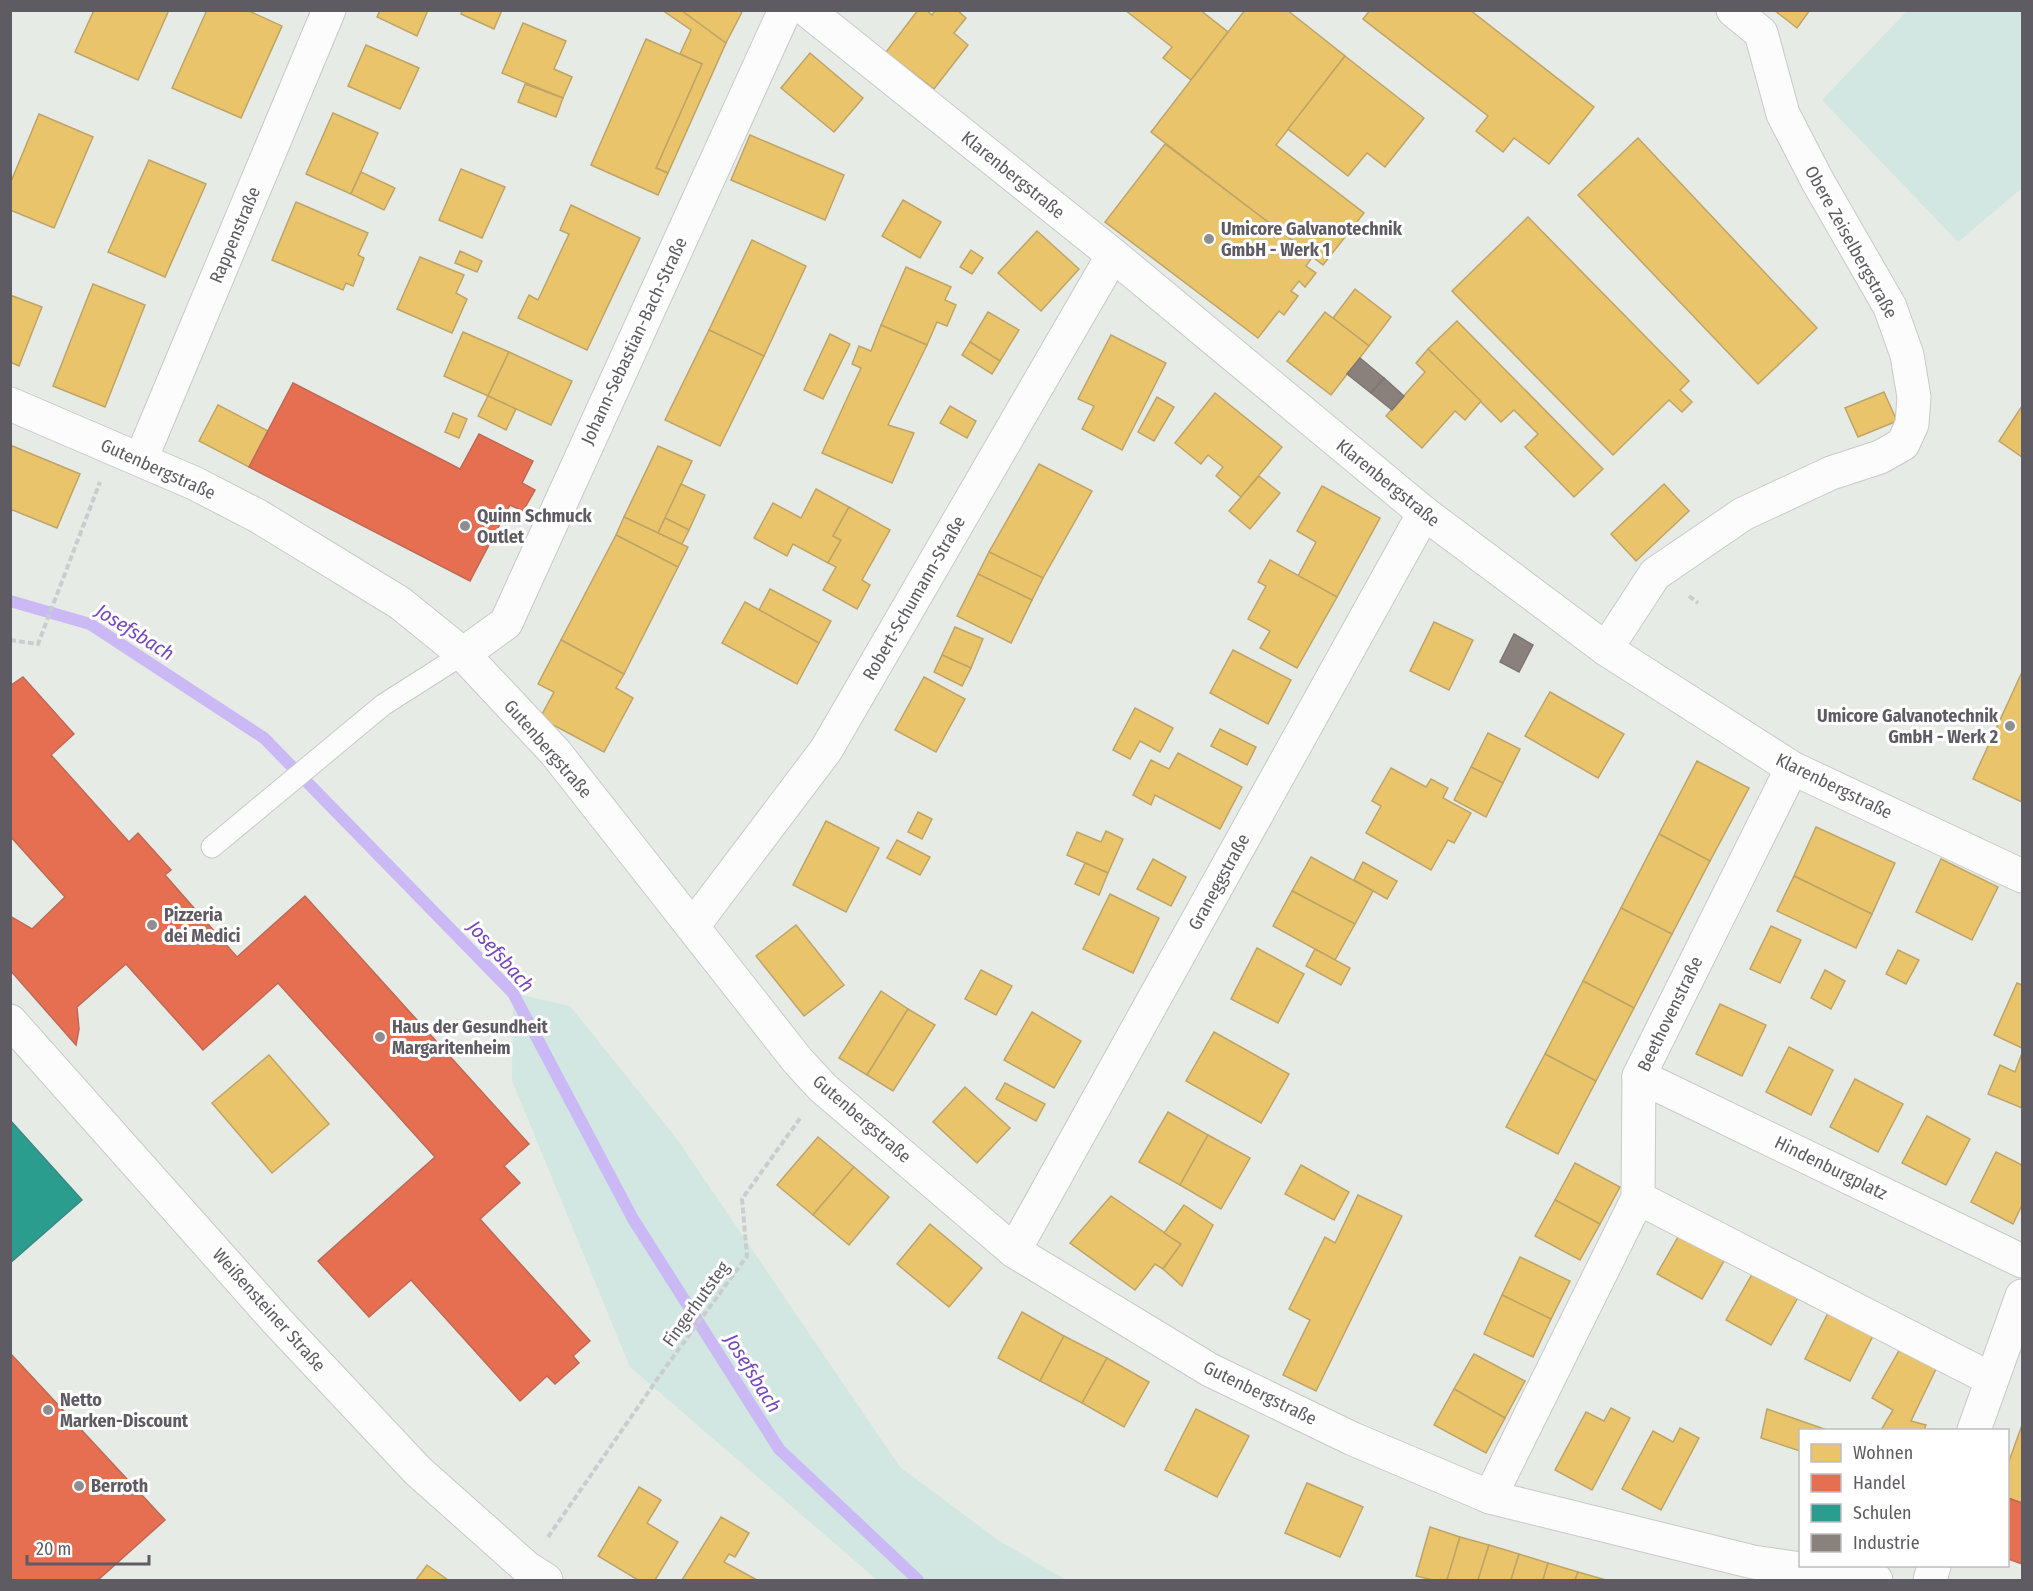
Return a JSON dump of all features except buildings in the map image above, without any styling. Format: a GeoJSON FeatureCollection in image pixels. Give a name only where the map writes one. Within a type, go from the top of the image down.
{"type":"FeatureCollection","features":[{"type":"Feature","properties":{"kind":"street","name":"Rappenstraße"},"geometry":{"type":"LineString","coordinates":[[127,454],[329,10]]}},
{"type":"Feature","properties":{"kind":"street","name":"Johann-Sebastian-Bach-Straße"},"geometry":{"type":"LineString","coordinates":[[463,654],[506,623],[785,10]]}},
{"type":"Feature","properties":{"kind":"street","name":"Klarenbergstraße"},"geometry":{"type":"LineString","coordinates":[[807,10],[1113,255],[1424,513],[1606,649],[1792,768],[2022,876]]}},
{"type":"Feature","properties":{"kind":"street","name":"Obere Zeiselbergstraße"},"geometry":{"type":"LineString","coordinates":[[1606,649],[1655,574],[1743,514],[1831,473],[1880,457],[1903,444],[1912,424],[1914,397],[1907,356],[1890,307],[1816,180],[1783,114],[1761,33],[1733,10]]}},
{"type":"Feature","properties":{"kind":"street","name":"Robert-Schumann-Straße"},"geometry":{"type":"LineString","coordinates":[[693,926],[826,750],[1113,255]]}},
{"type":"Feature","properties":{"kind":"street","name":"Gutenbergstraße"},"geometry":{"type":"LineString","coordinates":[[10,404],[127,454],[258,516],[400,603],[463,654],[555,752],[798,1061],[823,1088],[1014,1251],[1210,1370],[1353,1439],[1490,1497],[1753,1562],[1876,1581]]}},
{"type":"Feature","properties":{"kind":"street","name":"Graneggstraße"},"geometry":{"type":"LineString","coordinates":[[1014,1251],[1424,513]]}},
{"type":"Feature","properties":{"kind":"street","name":"Beethovenstraße"},"geometry":{"type":"LineString","coordinates":[[1490,1497],[1638,1198],[1639,1076],[1792,768]]}},
{"type":"Feature","properties":{"kind":"street","name":"Weißensteiner Straße"},"geometry":{"type":"LineString","coordinates":[[10,1021],[277,1321],[418,1471],[530,1576]]}},
{"type":"Feature","properties":{"kind":"street","name":"Hindenburgplatz"},"geometry":{"type":"LineString","coordinates":[[1639,1076],[2022,1261]]}},
{"type":"Feature","properties":{"kind":"street"},"geometry":{"type":"LineString","coordinates":[[1638,1198],[1991,1379]]}},
{"type":"Feature","properties":{"kind":"street"},"geometry":{"type":"LineString","coordinates":[[1975,1429],[2022,1296]]}},
{"type":"Feature","properties":{"kind":"lane"},"geometry":{"type":"LineString","coordinates":[[212,848],[383,705],[463,654]]}},
{"type":"Feature","properties":{"kind":"path"},"geometry":{"type":"LineString","coordinates":[[10,640],[38,644],[69,557],[127,454]]}},
{"type":"Feature","properties":{"kind":"path","name":"Fingerhutsteg"},"geometry":{"type":"LineString","coordinates":[[530,1576],[665,1368],[747,1256],[742,1199],[823,1088]]}},
{"type":"Feature","properties":{"kind":"shaded area"},"geometry":{"type":"Polygon","coordinates":[[[1907,11],[2022,11],[2022,188],[1958,242],[1822,100],[1907,11]]]}},
{"type":"Feature","properties":{"kind":"shaded area"},"geometry":{"type":"Polygon","coordinates":[[[513,993],[570,1006],[677,1139],[900,1467],[998,1540],[1066,1580],[877,1580],[630,1367],[512,1081],[513,993]]]}},
{"type":"Feature","properties":{"kind":"waterway","name":"Josefsbach"},"geometry":{"type":"LineString","coordinates":[[10,601],[90,624],[264,738],[513,993],[633,1219],[779,1449],[918,1580]]}},
{"type":"Feature","properties":{"kind":"place","name":"Umicore Galvanotechnik GmbH - Werk 1"},"geometry":{"type":"Point","coordinates":[1209,239]}},
{"type":"Feature","properties":{"kind":"place","name":"Quinn Schmuck Outlet"},"geometry":{"type":"Point","coordinates":[465,526]}},
{"type":"Feature","properties":{"kind":"place","name":"Umicore Galvanotechnik GmbH - Werk 2"},"geometry":{"type":"Point","coordinates":[2010,726]}},
{"type":"Feature","properties":{"kind":"place","name":"Pizzeria dei Medici"},"geometry":{"type":"Point","coordinates":[152,925]}},
{"type":"Feature","properties":{"kind":"place","name":"Haus der Gesundheit Margaritenheim"},"geometry":{"type":"Point","coordinates":[380,1037]}},
{"type":"Feature","properties":{"kind":"place","name":"Netto Marken-Discount"},"geometry":{"type":"Point","coordinates":[48,1410]}},
{"type":"Feature","properties":{"kind":"place","name":"Berroth"},"geometry":{"type":"Point","coordinates":[79,1486]}}]}
